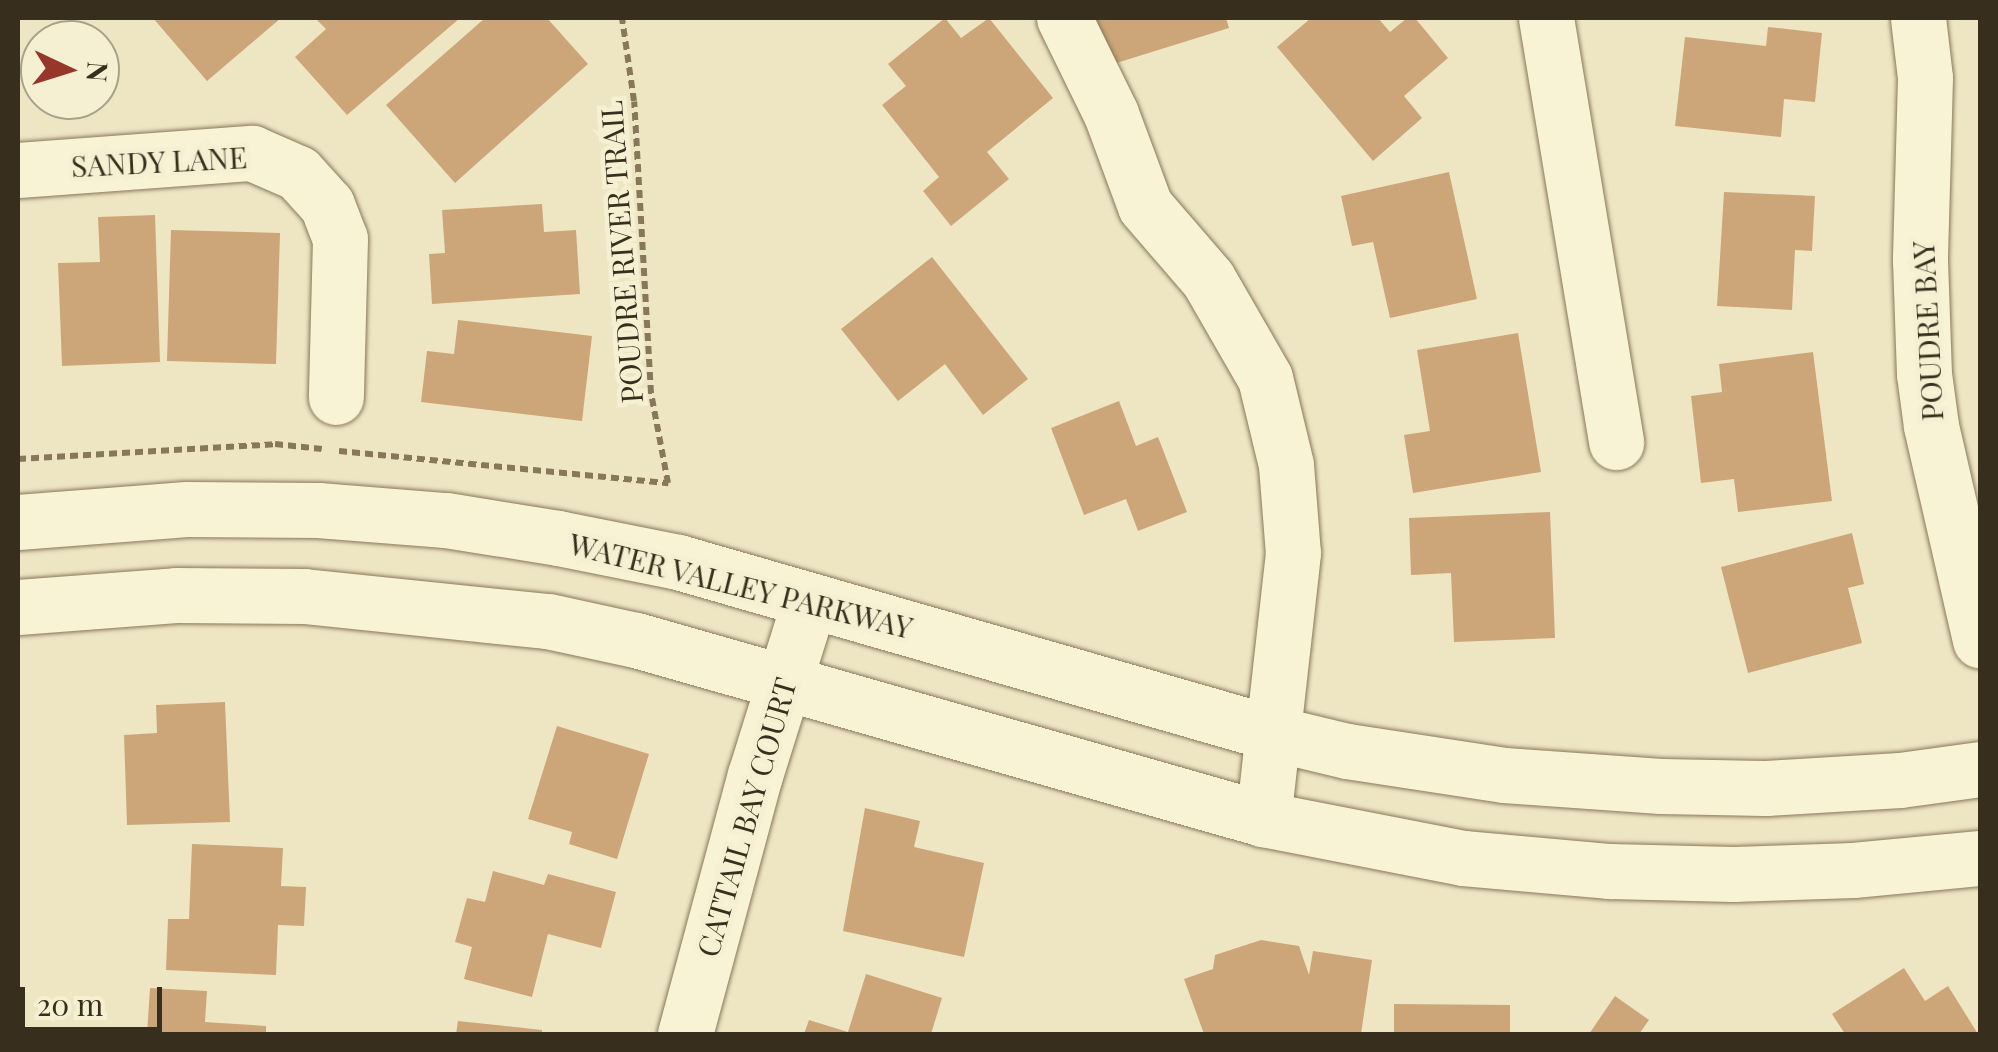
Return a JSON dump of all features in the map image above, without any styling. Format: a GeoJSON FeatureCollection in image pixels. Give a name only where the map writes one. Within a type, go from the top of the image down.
{"type":"FeatureCollection","features":[{"type":"Feature","properties":{"kind":"street"},"geometry":{"type":"LineString","coordinates":[[1064,18],[1112,114],[1145,206],[1208,279],[1238,326],[1265,378],[1274,413],[1288,479],[1293,552],[1263,819]]}},
{"type":"Feature","properties":{"kind":"street"},"geometry":{"type":"LineString","coordinates":[[1546,18],[1616,442]]}},
{"type":"Feature","properties":{"kind":"street","name":"POUDRE BAY"},"geometry":{"type":"LineString","coordinates":[[1918,18],[1925,78],[1920,260],[1924,374],[1980,640]]}},
{"type":"Feature","properties":{"kind":"street","name":"SANDY LANE"},"geometry":{"type":"LineString","coordinates":[[18,170],[252,153],[298,173],[327,206],[340,238],[336,397]]}},
{"type":"Feature","properties":{"kind":"street","name":"WATER VALLEY PARKWAY"},"geometry":{"type":"LineString","coordinates":[[18,522],[187,509],[318,510],[446,520],[678,562],[1272,733],[1347,750],[1504,776],[1766,788],[1881,781],[1980,768]]}},
{"type":"Feature","properties":{"kind":"street"},"geometry":{"type":"LineString","coordinates":[[18,607],[176,595],[304,596],[430,606],[601,632],[1263,819],[1463,858],[1610,871],[1732,874],[1853,870],[1980,858]]}},
{"type":"Feature","properties":{"kind":"street","name":"CATTAIL BAY COURT"},"geometry":{"type":"LineString","coordinates":[[685,1034],[810,600]]}},
{"type":"Feature","properties":{"kind":"path","name":"POUDRE RIVER TRAIL"},"geometry":{"type":"LineString","coordinates":[[622,18],[634,101],[651,393],[668,483]]}},
{"type":"Feature","properties":{"kind":"building"},"geometry":{"type":"Polygon","coordinates":[[[153,18],[281,18],[207,81],[153,18]]]}},
{"type":"Feature","properties":{"kind":"building"},"geometry":{"type":"Polygon","coordinates":[[[315,18],[460,18],[347,115],[295,57],[326,29],[315,18]]]}},
{"type":"Feature","properties":{"kind":"building"},"geometry":{"type":"Polygon","coordinates":[[[485,18],[547,18],[588,64],[455,183],[386,105],[485,18]]]}},
{"type":"Feature","properties":{"kind":"building"},"geometry":{"type":"Polygon","coordinates":[[[945,18],[961,38],[989,18],[1053,98],[987,152],[1009,179],[951,226],[923,191],[939,177],[882,105],[906,86],[888,64],[945,18]]]}},
{"type":"Feature","properties":{"kind":"building"},"geometry":{"type":"Polygon","coordinates":[[[1095,18],[1226,18],[1229,28],[1110,65],[1095,18]]]}},
{"type":"Feature","properties":{"kind":"building"},"geometry":{"type":"Polygon","coordinates":[[[1311,18],[1378,18],[1390,32],[1407,18],[1415,18],[1448,58],[1404,96],[1422,118],[1373,161],[1277,47],[1311,18]]]}},
{"type":"Feature","properties":{"kind":"building"},"geometry":{"type":"Polygon","coordinates":[[[1768,27],[1822,33],[1815,102],[1784,99],[1781,137],[1675,126],[1685,37],[1766,46],[1768,27]]]}},
{"type":"Feature","properties":{"kind":"building"},"geometry":{"type":"Polygon","coordinates":[[[1449,172],[1477,299],[1390,318],[1373,242],[1352,246],[1341,196],[1449,172]]]}},
{"type":"Feature","properties":{"kind":"building"},"geometry":{"type":"Polygon","coordinates":[[[1724,192],[1815,196],[1812,251],[1795,250],[1792,310],[1717,306],[1724,192]]]}},
{"type":"Feature","properties":{"kind":"building"},"geometry":{"type":"Polygon","coordinates":[[[542,204],[544,232],[576,230],[580,294],[432,304],[429,254],[445,253],[442,210],[542,204]]]}},
{"type":"Feature","properties":{"kind":"building"},"geometry":{"type":"Polygon","coordinates":[[[155,215],[160,362],[62,366],[58,263],[100,262],[98,217],[155,215]]]}},
{"type":"Feature","properties":{"kind":"building"},"geometry":{"type":"Polygon","coordinates":[[[171,230],[280,233],[276,364],[167,361],[171,230]]]}},
{"type":"Feature","properties":{"kind":"building"},"geometry":{"type":"Polygon","coordinates":[[[932,257],[1028,379],[983,415],[945,364],[898,401],[841,329],[932,257]]]}},
{"type":"Feature","properties":{"kind":"building"},"geometry":{"type":"Polygon","coordinates":[[[458,320],[592,336],[582,421],[421,402],[427,351],[454,354],[458,320]]]}},
{"type":"Feature","properties":{"kind":"building"},"geometry":{"type":"Polygon","coordinates":[[[1518,333],[1541,472],[1413,493],[1404,435],[1430,431],[1417,350],[1518,333]]]}},
{"type":"Feature","properties":{"kind":"building"},"geometry":{"type":"Polygon","coordinates":[[[1813,352],[1832,501],[1738,512],[1734,479],[1701,483],[1691,396],[1722,392],[1719,364],[1813,352]]]}},
{"type":"Feature","properties":{"kind":"building"},"geometry":{"type":"Polygon","coordinates":[[[1119,401],[1136,446],[1158,437],[1187,512],[1138,531],[1126,499],[1084,515],[1051,428],[1119,401]]]}},
{"type":"Feature","properties":{"kind":"building"},"geometry":{"type":"Polygon","coordinates":[[[1550,512],[1555,638],[1454,642],[1451,573],[1411,575],[1409,518],[1550,512]]]}},
{"type":"Feature","properties":{"kind":"building"},"geometry":{"type":"Polygon","coordinates":[[[1852,533],[1864,584],[1848,588],[1862,643],[1748,673],[1721,567],[1852,533]]]}},
{"type":"Feature","properties":{"kind":"building"},"geometry":{"type":"Polygon","coordinates":[[[225,702],[230,822],[127,825],[124,735],[157,733],[156,705],[225,702]]]}},
{"type":"Feature","properties":{"kind":"building"},"geometry":{"type":"Polygon","coordinates":[[[557,726],[649,754],[617,859],[569,844],[572,832],[528,819],[557,726]]]}},
{"type":"Feature","properties":{"kind":"building"},"geometry":{"type":"Polygon","coordinates":[[[865,808],[920,821],[914,847],[984,863],[964,957],[843,931],[865,808]]]}},
{"type":"Feature","properties":{"kind":"building"},"geometry":{"type":"Polygon","coordinates":[[[192,844],[283,848],[281,886],[306,887],[304,926],[278,925],[276,975],[166,970],[168,919],[189,919],[192,844]]]}},
{"type":"Feature","properties":{"kind":"building"},"geometry":{"type":"Polygon","coordinates":[[[493,871],[544,885],[548,874],[616,892],[601,948],[548,934],[532,997],[464,979],[472,947],[455,942],[467,898],[485,902],[493,871]]]}},
{"type":"Feature","properties":{"kind":"building"},"geometry":{"type":"Polygon","coordinates":[[[1261,940],[1299,946],[1309,975],[1313,951],[1372,960],[1361,1034],[1204,1034],[1184,979],[1213,969],[1215,955],[1261,940]]]}},
{"type":"Feature","properties":{"kind":"building"},"geometry":{"type":"Polygon","coordinates":[[[1904,968],[1925,1001],[1948,986],[1978,1034],[1845,1034],[1832,1014],[1904,968]]]}},
{"type":"Feature","properties":{"kind":"building"},"geometry":{"type":"Polygon","coordinates":[[[866,974],[942,998],[931,1034],[804,1034],[809,1020],[848,1032],[866,974]]]}},
{"type":"Feature","properties":{"kind":"building"},"geometry":{"type":"Polygon","coordinates":[[[150,988],[207,991],[205,1022],[266,1026],[266,1034],[147,1034],[150,988]]]}},
{"type":"Feature","properties":{"kind":"building"},"geometry":{"type":"Polygon","coordinates":[[[1615,996],[1649,1020],[1639,1034],[1589,1034],[1615,996]]]}},
{"type":"Feature","properties":{"kind":"building"},"geometry":{"type":"Polygon","coordinates":[[[1394,1004],[1510,1005],[1510,1034],[1394,1034],[1394,1004]]]}},
{"type":"Feature","properties":{"kind":"building"},"geometry":{"type":"Polygon","coordinates":[[[458,1021],[542,1030],[542,1034],[456,1034],[458,1021]]]}}]}
